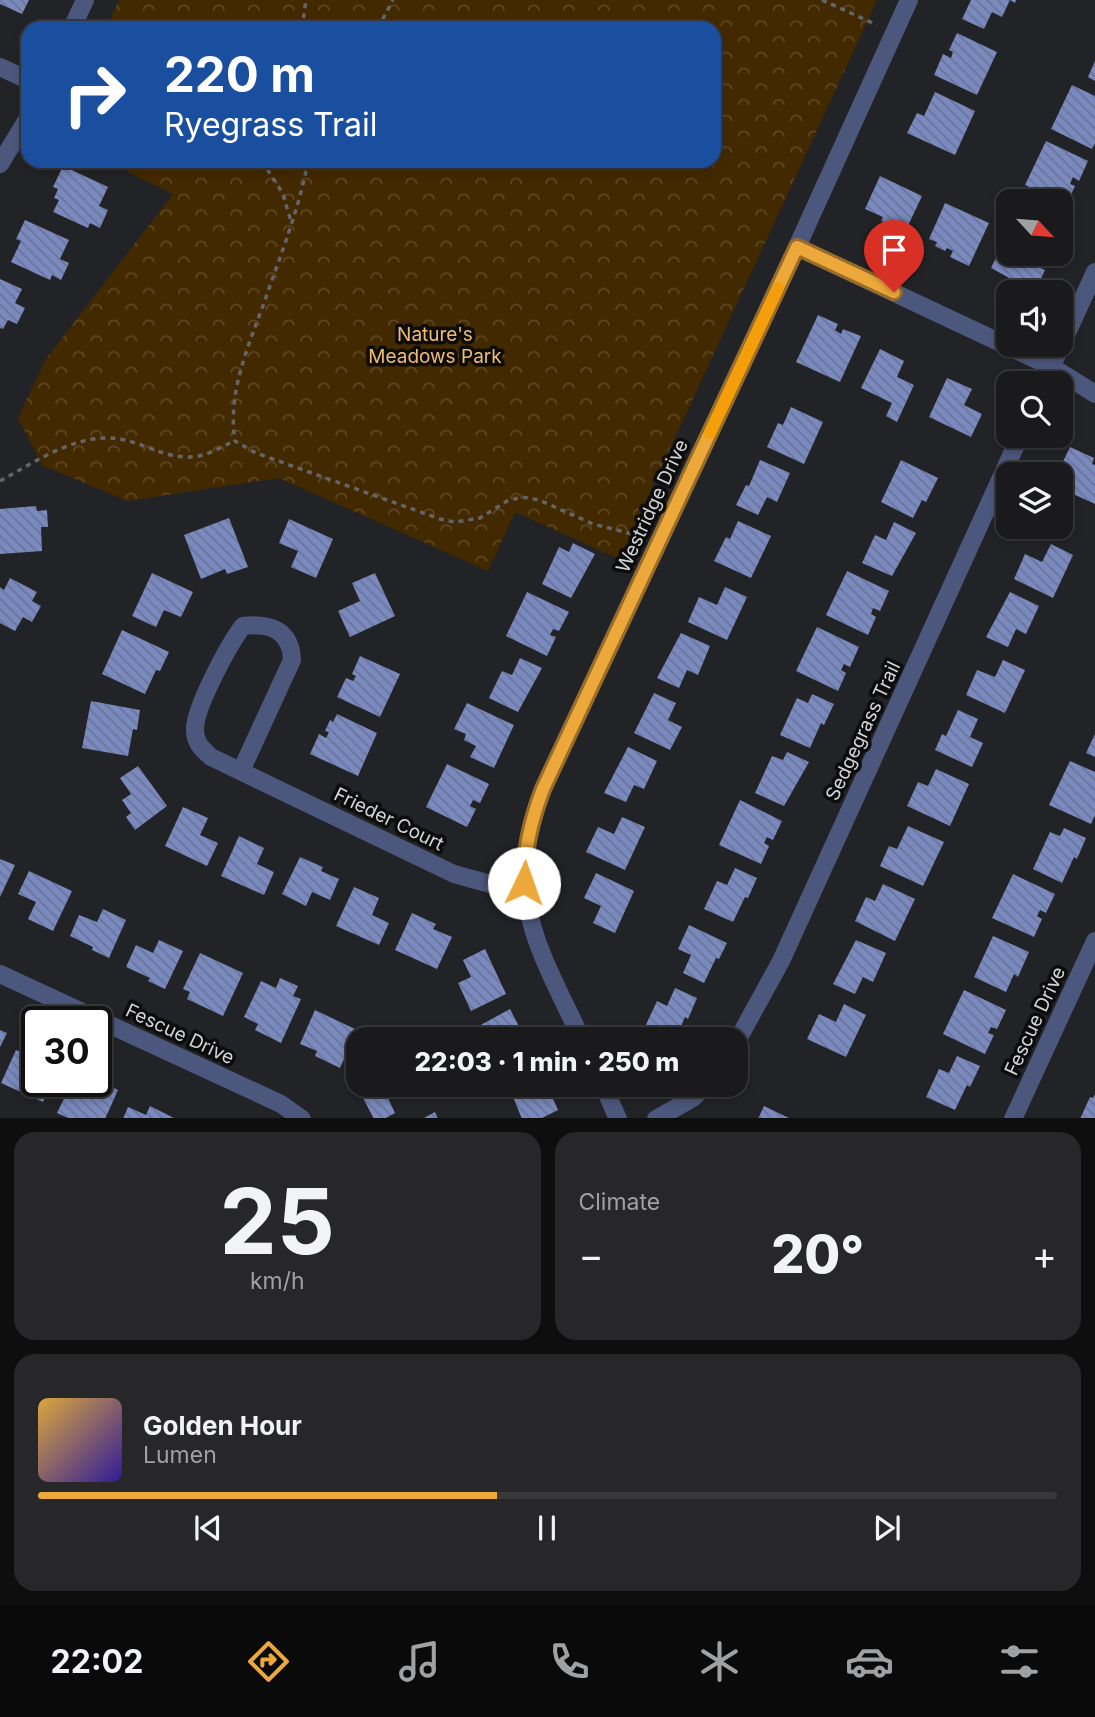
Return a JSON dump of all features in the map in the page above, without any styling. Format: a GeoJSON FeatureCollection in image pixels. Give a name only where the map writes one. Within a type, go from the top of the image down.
{"type":"FeatureCollection","features":[{"type":"Feature","properties":{"kind":"street"},"geometry":{"type":"LineString","coordinates":[[75,21],[85,0]]}},
{"type":"Feature","properties":{"kind":"street","name":"Westridge Drive"},"geometry":{"type":"LineString","coordinates":[[576,1027],[539,948],[526,906],[526,842],[533,814],[909,0]]}},
{"type":"Feature","properties":{"kind":"street"},"geometry":{"type":"LineString","coordinates":[[0,67],[21,77]]}},
{"type":"Feature","properties":{"kind":"street"},"geometry":{"type":"LineString","coordinates":[[0,164],[21,130]]}},
{"type":"Feature","properties":{"kind":"street"},"geometry":{"type":"LineString","coordinates":[[797,247],[1040,371]]}},
{"type":"Feature","properties":{"kind":"street"},"geometry":{"type":"LineString","coordinates":[[1050,371],[1095,272]]}},
{"type":"Feature","properties":{"kind":"street"},"geometry":{"type":"LineString","coordinates":[[1073,385],[1095,394]]}},
{"type":"Feature","properties":{"kind":"street","name":"Sedgegrass Trail"},"geometry":{"type":"LineString","coordinates":[[745,1027],[781,961],[1015,448]]}},
{"type":"Feature","properties":{"kind":"street","name":"Frieder Court"},"geometry":{"type":"LineString","coordinates":[[242,771],[292,660],[291,646],[283,634],[269,626],[243,626],[232,640],[197,715],[195,731],[199,746],[211,757],[454,874],[494,885],[524,883]]}},
{"type":"Feature","properties":{"kind":"street","name":"Fescue Drive"},"geometry":{"type":"LineString","coordinates":[[1013,1118],[1095,941]]}},
{"type":"Feature","properties":{"kind":"street","name":"Fescue Drive"},"geometry":{"type":"LineString","coordinates":[[0,974],[281,1104],[302,1118]]}},
{"type":"Feature","properties":{"kind":"street"},"geometry":{"type":"LineString","coordinates":[[608,1097],[618,1118]]}},
{"type":"Feature","properties":{"kind":"street"},"geometry":{"type":"LineString","coordinates":[[656,1118],[695,1097]]}},
{"type":"Feature","properties":{"kind":"path"},"geometry":{"type":"LineString","coordinates":[[303,21],[306,0]]}},
{"type":"Feature","properties":{"kind":"path"},"geometry":{"type":"LineString","coordinates":[[382,21],[393,0]]}},
{"type":"Feature","properties":{"kind":"path"},"geometry":{"type":"LineString","coordinates":[[822,0],[894,33]]}},
{"type":"Feature","properties":{"kind":"path"},"geometry":{"type":"LineString","coordinates":[[267,168],[283,194],[292,224]]}},
{"type":"Feature","properties":{"kind":"path"},"geometry":{"type":"LineString","coordinates":[[306,168],[292,224],[237,384],[232,425],[235,441],[256,453],[440,519],[455,522],[480,518],[507,500],[522,497],[539,500],[593,524],[659,541]]}},
{"type":"Feature","properties":{"kind":"path"},"geometry":{"type":"LineString","coordinates":[[0,481],[68,445],[90,439],[125,440],[177,456],[190,457],[202,455],[235,441]]}},
{"type":"Feature","properties":{"kind":"green space","name":"Nature's Meadows Park"},"geometry":{"type":"Polygon","coordinates":[[[119,0],[877,0],[619,559],[515,512],[488,571],[279,478],[127,501],[42,465],[18,418],[46,359],[173,194],[120,168],[721,168],[721,21],[109,21],[119,0]]]}},
{"type":"Feature","properties":{"kind":"building"},"geometry":{"type":"Polygon","coordinates":[[[0,0],[29,0],[22,14],[0,4],[0,0]]]}},
{"type":"Feature","properties":{"kind":"building"},"geometry":{"type":"Polygon","coordinates":[[[971,0],[1010,0],[1002,17],[992,12],[984,29],[962,19],[971,0]]]}},
{"type":"Feature","properties":{"kind":"building"},"geometry":{"type":"Polygon","coordinates":[[[957,33],[997,52],[977,95],[934,75],[943,54],[951,58],[953,52],[949,50],[957,33]]]}},
{"type":"Feature","properties":{"kind":"building"},"geometry":{"type":"Polygon","coordinates":[[[1095,61],[1095,81],[1088,77],[1095,61]]]}},
{"type":"Feature","properties":{"kind":"building"},"geometry":{"type":"Polygon","coordinates":[[[1072,85],[1095,96],[1095,143],[1092,149],[1051,129],[1072,85]]]}},
{"type":"Feature","properties":{"kind":"building"},"geometry":{"type":"Polygon","coordinates":[[[935,92],[975,111],[955,155],[907,133],[917,113],[924,116],[935,92]]]}},
{"type":"Feature","properties":{"kind":"building"},"geometry":{"type":"Polygon","coordinates":[[[1046,141],[1088,161],[1079,181],[1073,177],[1070,184],[1075,186],[1073,190],[1034,189],[1025,185],[1046,141]]]}},
{"type":"Feature","properties":{"kind":"building"},"geometry":{"type":"Polygon","coordinates":[[[62,168],[67,168],[108,187],[99,206],[108,210],[100,228],[90,223],[88,228],[53,212],[59,200],[54,198],[58,189],[53,187],[62,168]]]}},
{"type":"Feature","properties":{"kind":"building"},"geometry":{"type":"Polygon","coordinates":[[[880,176],[922,196],[905,232],[881,221],[883,217],[865,209],[880,176]]]}},
{"type":"Feature","properties":{"kind":"building"},"geometry":{"type":"Polygon","coordinates":[[[945,203],[989,223],[969,266],[950,257],[953,251],[947,248],[945,251],[935,246],[937,242],[929,239],[945,203]]]}},
{"type":"Feature","properties":{"kind":"building"},"geometry":{"type":"Polygon","coordinates":[[[25,220],[69,240],[60,259],[69,263],[61,280],[52,275],[50,280],[11,262],[21,241],[16,239],[25,220]]]}},
{"type":"Feature","properties":{"kind":"building"},"geometry":{"type":"Polygon","coordinates":[[[996,258],[996,266],[1036,266],[1045,270],[1040,280],[1013,280],[991,268],[996,258]]]}},
{"type":"Feature","properties":{"kind":"building"},"geometry":{"type":"Polygon","coordinates":[[[0,279],[22,289],[15,303],[25,308],[17,324],[8,320],[3,329],[0,328],[0,279]]]}},
{"type":"Feature","properties":{"kind":"building"},"geometry":{"type":"Polygon","coordinates":[[[818,315],[838,324],[835,330],[841,334],[843,329],[861,336],[840,382],[796,362],[818,315]]]}},
{"type":"Feature","properties":{"kind":"building"},"geometry":{"type":"Polygon","coordinates":[[[880,349],[904,361],[897,377],[914,385],[897,422],[886,416],[892,403],[861,388],[880,349]]]}},
{"type":"Feature","properties":{"kind":"building"},"geometry":{"type":"Polygon","coordinates":[[[947,378],[972,389],[964,405],[982,414],[971,437],[929,417],[947,378]]]}},
{"type":"Feature","properties":{"kind":"building"},"geometry":{"type":"Polygon","coordinates":[[[791,407],[823,422],[804,464],[767,447],[778,423],[783,425],[791,407]]]}},
{"type":"Feature","properties":{"kind":"building"},"geometry":{"type":"Polygon","coordinates":[[[1070,448],[1094,458],[1092,464],[1095,465],[1095,504],[1073,494],[1073,462],[1063,462],[1070,448]]]}},
{"type":"Feature","properties":{"kind":"building"},"geometry":{"type":"Polygon","coordinates":[[[760,460],[790,473],[777,502],[767,497],[758,515],[736,505],[746,485],[749,486],[760,460]]]}},
{"type":"Feature","properties":{"kind":"building"},"geometry":{"type":"Polygon","coordinates":[[[901,460],[938,478],[926,502],[922,500],[913,518],[881,502],[901,460]]]}},
{"type":"Feature","properties":{"kind":"building"},"geometry":{"type":"Polygon","coordinates":[[[36,506],[37,511],[47,510],[48,527],[41,527],[42,551],[0,554],[0,509],[36,506]]]}},
{"type":"Feature","properties":{"kind":"building"},"geometry":{"type":"Polygon","coordinates":[[[229,518],[248,567],[227,574],[225,569],[201,579],[184,535],[229,518]]]}},
{"type":"Feature","properties":{"kind":"building"},"geometry":{"type":"Polygon","coordinates":[[[289,519],[333,539],[316,578],[291,567],[298,551],[279,543],[289,519]]]}},
{"type":"Feature","properties":{"kind":"building"},"geometry":{"type":"Polygon","coordinates":[[[738,521],[771,536],[751,578],[714,561],[726,537],[730,539],[738,521]]]}},
{"type":"Feature","properties":{"kind":"building"},"geometry":{"type":"Polygon","coordinates":[[[894,522],[916,533],[892,576],[862,563],[875,535],[886,540],[894,522]]]}},
{"type":"Feature","properties":{"kind":"building"},"geometry":{"type":"Polygon","coordinates":[[[573,543],[595,554],[571,598],[542,584],[559,547],[569,552],[573,543]]]}},
{"type":"Feature","properties":{"kind":"building"},"geometry":{"type":"Polygon","coordinates":[[[1051,544],[1073,555],[1053,598],[1014,579],[1025,554],[1042,562],[1051,544]]]}},
{"type":"Feature","properties":{"kind":"building"},"geometry":{"type":"Polygon","coordinates":[[[847,571],[889,591],[880,611],[873,608],[871,614],[876,617],[868,635],[826,615],[847,571]]]}},
{"type":"Feature","properties":{"kind":"building"},"geometry":{"type":"Polygon","coordinates":[[[152,573],[193,592],[181,617],[164,610],[156,627],[132,616],[152,573]]]}},
{"type":"Feature","properties":{"kind":"building"},"geometry":{"type":"Polygon","coordinates":[[[375,573],[395,616],[350,637],[338,611],[360,601],[352,583],[375,573]]]}},
{"type":"Feature","properties":{"kind":"building"},"geometry":{"type":"Polygon","coordinates":[[[10,578],[37,592],[32,601],[41,606],[32,622],[23,617],[15,631],[0,623],[0,587],[4,590],[10,578]]]}},
{"type":"Feature","properties":{"kind":"building"},"geometry":{"type":"Polygon","coordinates":[[[725,587],[747,597],[727,640],[688,622],[699,597],[717,605],[725,587]]]}},
{"type":"Feature","properties":{"kind":"building"},"geometry":{"type":"Polygon","coordinates":[[[527,592],[569,612],[559,631],[553,629],[550,635],[556,637],[547,656],[506,636],[527,592]]]}},
{"type":"Feature","properties":{"kind":"building"},"geometry":{"type":"Polygon","coordinates":[[[1010,592],[1039,606],[1026,634],[1016,629],[1008,647],[986,637],[1010,592]]]}},
{"type":"Feature","properties":{"kind":"building"},"geometry":{"type":"Polygon","coordinates":[[[817,627],[859,647],[850,667],[844,664],[841,670],[846,673],[838,691],[796,671],[817,627]]]}},
{"type":"Feature","properties":{"kind":"building"},"geometry":{"type":"Polygon","coordinates":[[[122,630],[169,652],[160,671],[156,670],[145,694],[102,674],[122,630]]]}},
{"type":"Feature","properties":{"kind":"building"},"geometry":{"type":"Polygon","coordinates":[[[681,633],[710,646],[698,675],[687,670],[679,688],[657,678],[681,633]]]}},
{"type":"Feature","properties":{"kind":"building"},"geometry":{"type":"Polygon","coordinates":[[[360,656],[400,674],[380,717],[337,697],[346,678],[353,681],[356,676],[352,674],[360,656]]]}},
{"type":"Feature","properties":{"kind":"building"},"geometry":{"type":"Polygon","coordinates":[[[520,658],[542,668],[518,712],[489,698],[502,671],[512,675],[520,658]]]}},
{"type":"Feature","properties":{"kind":"building"},"geometry":{"type":"Polygon","coordinates":[[[1003,660],[1025,670],[1005,713],[966,695],[977,670],[995,677],[1003,660]]]}},
{"type":"Feature","properties":{"kind":"building"},"geometry":{"type":"Polygon","coordinates":[[[654,693],[676,703],[668,720],[682,727],[670,750],[634,733],[654,693]]]}},
{"type":"Feature","properties":{"kind":"building"},"geometry":{"type":"Polygon","coordinates":[[[812,694],[834,704],[824,725],[821,723],[810,748],[780,735],[797,698],[808,703],[812,694]]]}},
{"type":"Feature","properties":{"kind":"building"},"geometry":{"type":"Polygon","coordinates":[[[91,701],[140,710],[137,730],[133,729],[128,756],[82,748],[91,701]]]}},
{"type":"Feature","properties":{"kind":"building"},"geometry":{"type":"Polygon","coordinates":[[[467,703],[514,725],[494,768],[470,757],[476,746],[464,740],[466,734],[454,729],[467,703]]]}},
{"type":"Feature","properties":{"kind":"building"},"geometry":{"type":"Polygon","coordinates":[[[958,710],[978,719],[970,737],[983,743],[972,767],[935,750],[942,734],[946,736],[958,710]]]}},
{"type":"Feature","properties":{"kind":"building"},"geometry":{"type":"Polygon","coordinates":[[[337,714],[377,733],[358,776],[310,754],[319,734],[326,738],[329,732],[325,731],[330,720],[333,722],[337,714]]]}},
{"type":"Feature","properties":{"kind":"building"},"geometry":{"type":"Polygon","coordinates":[[[1095,734],[1095,757],[1086,753],[1095,734]]]}},
{"type":"Feature","properties":{"kind":"building"},"geometry":{"type":"Polygon","coordinates":[[[628,747],[657,761],[644,789],[634,785],[626,802],[604,793],[628,747]]]}},
{"type":"Feature","properties":{"kind":"building"},"geometry":{"type":"Polygon","coordinates":[[[787,752],[809,762],[784,806],[755,793],[772,756],[783,760],[787,752]]]}},
{"type":"Feature","properties":{"kind":"building"},"geometry":{"type":"Polygon","coordinates":[[[1070,761],[1095,772],[1095,815],[1091,824],[1049,805],[1070,761]]]}},
{"type":"Feature","properties":{"kind":"building"},"geometry":{"type":"Polygon","coordinates":[[[447,764],[489,784],[480,803],[473,800],[470,806],[476,809],[467,827],[426,807],[447,764]]]}},
{"type":"Feature","properties":{"kind":"building"},"geometry":{"type":"Polygon","coordinates":[[[138,766],[167,806],[135,830],[126,817],[131,813],[122,800],[131,794],[120,778],[138,766]]]}},
{"type":"Feature","properties":{"kind":"building"},"geometry":{"type":"Polygon","coordinates":[[[936,769],[969,784],[950,826],[907,806],[918,782],[928,786],[936,769]]]}},
{"type":"Feature","properties":{"kind":"building"},"geometry":{"type":"Polygon","coordinates":[[[740,800],[782,821],[773,840],[767,837],[764,843],[769,846],[761,864],[719,845],[740,800]]]}},
{"type":"Feature","properties":{"kind":"building"},"geometry":{"type":"Polygon","coordinates":[[[183,807],[208,818],[200,835],[218,843],[207,866],[165,846],[183,807]]]}},
{"type":"Feature","properties":{"kind":"building"},"geometry":{"type":"Polygon","coordinates":[[[622,817],[645,827],[625,870],[586,852],[598,827],[614,834],[622,817]]]}},
{"type":"Feature","properties":{"kind":"building"},"geometry":{"type":"Polygon","coordinates":[[[908,826],[944,842],[923,886],[880,866],[889,846],[897,849],[908,826]]]}},
{"type":"Feature","properties":{"kind":"building"},"geometry":{"type":"Polygon","coordinates":[[[1064,828],[1086,838],[1062,883],[1033,869],[1050,832],[1060,836],[1064,828]]]}},
{"type":"Feature","properties":{"kind":"building"},"geometry":{"type":"Polygon","coordinates":[[[239,836],[264,848],[257,864],[274,872],[264,895],[221,876],[239,836]]]}},
{"type":"Feature","properties":{"kind":"building"},"geometry":{"type":"Polygon","coordinates":[[[300,857],[323,867],[321,871],[339,879],[330,900],[312,892],[306,906],[282,894],[300,857]]]}},
{"type":"Feature","properties":{"kind":"building"},"geometry":{"type":"Polygon","coordinates":[[[0,859],[15,865],[0,897],[0,859]]]}},
{"type":"Feature","properties":{"kind":"building"},"geometry":{"type":"Polygon","coordinates":[[[735,868],[757,878],[733,922],[704,909],[717,881],[727,885],[735,868]]]}},
{"type":"Feature","properties":{"kind":"building"},"geometry":{"type":"Polygon","coordinates":[[[29,871],[72,891],[53,931],[28,919],[36,902],[18,894],[29,871]]]}},
{"type":"Feature","properties":{"kind":"building"},"geometry":{"type":"Polygon","coordinates":[[[596,873],[634,891],[615,933],[593,923],[601,906],[584,898],[596,873]]]}},
{"type":"Feature","properties":{"kind":"building"},"geometry":{"type":"Polygon","coordinates":[[[1013,874],[1055,894],[1046,913],[1040,910],[1037,916],[1042,919],[1034,937],[992,918],[1013,874]]]}},
{"type":"Feature","properties":{"kind":"building"},"geometry":{"type":"Polygon","coordinates":[[[883,884],[915,899],[895,941],[855,921],[866,897],[875,901],[883,884]]]}},
{"type":"Feature","properties":{"kind":"building"},"geometry":{"type":"Polygon","coordinates":[[[354,887],[379,898],[372,915],[389,923],[379,945],[336,926],[354,887]]]}},
{"type":"Feature","properties":{"kind":"building"},"geometry":{"type":"Polygon","coordinates":[[[103,909],[126,920],[109,958],[70,936],[79,915],[97,922],[103,909]]]}},
{"type":"Feature","properties":{"kind":"building"},"geometry":{"type":"Polygon","coordinates":[[[412,913],[436,924],[433,929],[452,937],[437,969],[395,950],[412,913]]]}},
{"type":"Feature","properties":{"kind":"building"},"geometry":{"type":"Polygon","coordinates":[[[689,925],[727,943],[704,983],[683,973],[691,955],[678,949],[689,925]]]}},
{"type":"Feature","properties":{"kind":"building"},"geometry":{"type":"Polygon","coordinates":[[[993,936],[1029,952],[1018,977],[1014,974],[1006,992],[974,977],[993,936]]]}},
{"type":"Feature","properties":{"kind":"building"},"geometry":{"type":"Polygon","coordinates":[[[159,940],[183,951],[165,989],[148,981],[150,978],[126,967],[136,945],[153,953],[159,940]]]}},
{"type":"Feature","properties":{"kind":"building"},"geometry":{"type":"Polygon","coordinates":[[[856,940],[886,953],[873,982],[863,977],[855,994],[833,984],[856,940]]]}},
{"type":"Feature","properties":{"kind":"building"},"geometry":{"type":"Polygon","coordinates":[[[485,949],[506,994],[471,1011],[458,983],[471,977],[463,960],[485,949]]]}},
{"type":"Feature","properties":{"kind":"building"},"geometry":{"type":"Polygon","coordinates":[[[200,953],[243,973],[223,1016],[187,999],[190,992],[183,989],[200,953]]]}},
{"type":"Feature","properties":{"kind":"building"},"geometry":{"type":"Polygon","coordinates":[[[280,978],[298,986],[293,996],[301,999],[281,1043],[255,1030],[258,1024],[244,1017],[261,981],[276,988],[280,978]]]}},
{"type":"Feature","properties":{"kind":"building"},"geometry":{"type":"Polygon","coordinates":[[[675,988],[697,998],[688,1019],[685,1017],[681,1027],[645,1027],[657,1001],[667,1006],[675,988]]]}},
{"type":"Feature","properties":{"kind":"building"},"geometry":{"type":"Polygon","coordinates":[[[964,990],[1006,1010],[997,1029],[991,1027],[988,1033],[994,1035],[985,1054],[943,1034],[964,990]]]}},
{"type":"Feature","properties":{"kind":"building"},"geometry":{"type":"Polygon","coordinates":[[[844,1004],[866,1015],[846,1057],[807,1039],[819,1014],[836,1022],[844,1004]]]}},
{"type":"Feature","properties":{"kind":"building"},"geometry":{"type":"Polygon","coordinates":[[[510,1009],[519,1027],[477,1027],[510,1009]]]}},
{"type":"Feature","properties":{"kind":"building"},"geometry":{"type":"Polygon","coordinates":[[[315,1010],[351,1027],[346,1027],[346,1055],[340,1068],[315,1056],[317,1051],[300,1044],[315,1010]]]}},
{"type":"Feature","properties":{"kind":"building"},"geometry":{"type":"Polygon","coordinates":[[[0,1030],[7,1033],[0,1047],[0,1030]]]}},
{"type":"Feature","properties":{"kind":"building"},"geometry":{"type":"Polygon","coordinates":[[[16,1050],[21,1052],[21,1092],[1,1083],[16,1050]]]}},
{"type":"Feature","properties":{"kind":"building"},"geometry":{"type":"Polygon","coordinates":[[[957,1056],[980,1066],[955,1110],[926,1097],[939,1069],[949,1073],[957,1056]]]}},
{"type":"Feature","properties":{"kind":"building"},"geometry":{"type":"Polygon","coordinates":[[[112,1087],[118,1090],[105,1118],[68,1118],[57,1113],[65,1097],[112,1097],[112,1087]]]}},
{"type":"Feature","properties":{"kind":"building"},"geometry":{"type":"Polygon","coordinates":[[[1095,1094],[1095,1118],[1080,1118],[1090,1097],[1093,1098],[1095,1094]]]}},
{"type":"Feature","properties":{"kind":"building"},"geometry":{"type":"Polygon","coordinates":[[[32,1097],[45,1097],[43,1102],[32,1097]]]}},
{"type":"Feature","properties":{"kind":"building"},"geometry":{"type":"Polygon","coordinates":[[[362,1097],[387,1097],[395,1113],[386,1118],[373,1118],[362,1097]]]}},
{"type":"Feature","properties":{"kind":"building"},"geometry":{"type":"Polygon","coordinates":[[[513,1097],[552,1097],[558,1110],[542,1118],[522,1118],[513,1097]]]}},
{"type":"Feature","properties":{"kind":"building"},"geometry":{"type":"Polygon","coordinates":[[[150,1106],[174,1118],[123,1118],[128,1107],[146,1115],[150,1106]]]}},
{"type":"Feature","properties":{"kind":"building"},"geometry":{"type":"Polygon","coordinates":[[[764,1106],[789,1118],[758,1118],[764,1106]]]}},
{"type":"Feature","properties":{"kind":"building"},"geometry":{"type":"Polygon","coordinates":[[[435,1112],[438,1118],[424,1118],[435,1112]]]}},
{"type":"Feature","properties":{"kind":"slow traffic"},"geometry":{"type":"LineString","coordinates":[[710,433],[778,288]]}},
{"type":"Feature","properties":{"kind":"route"},"geometry":{"type":"LineString","coordinates":[[524,883],[526,842],[543,789],[797,247],[894,292]]}}]}
